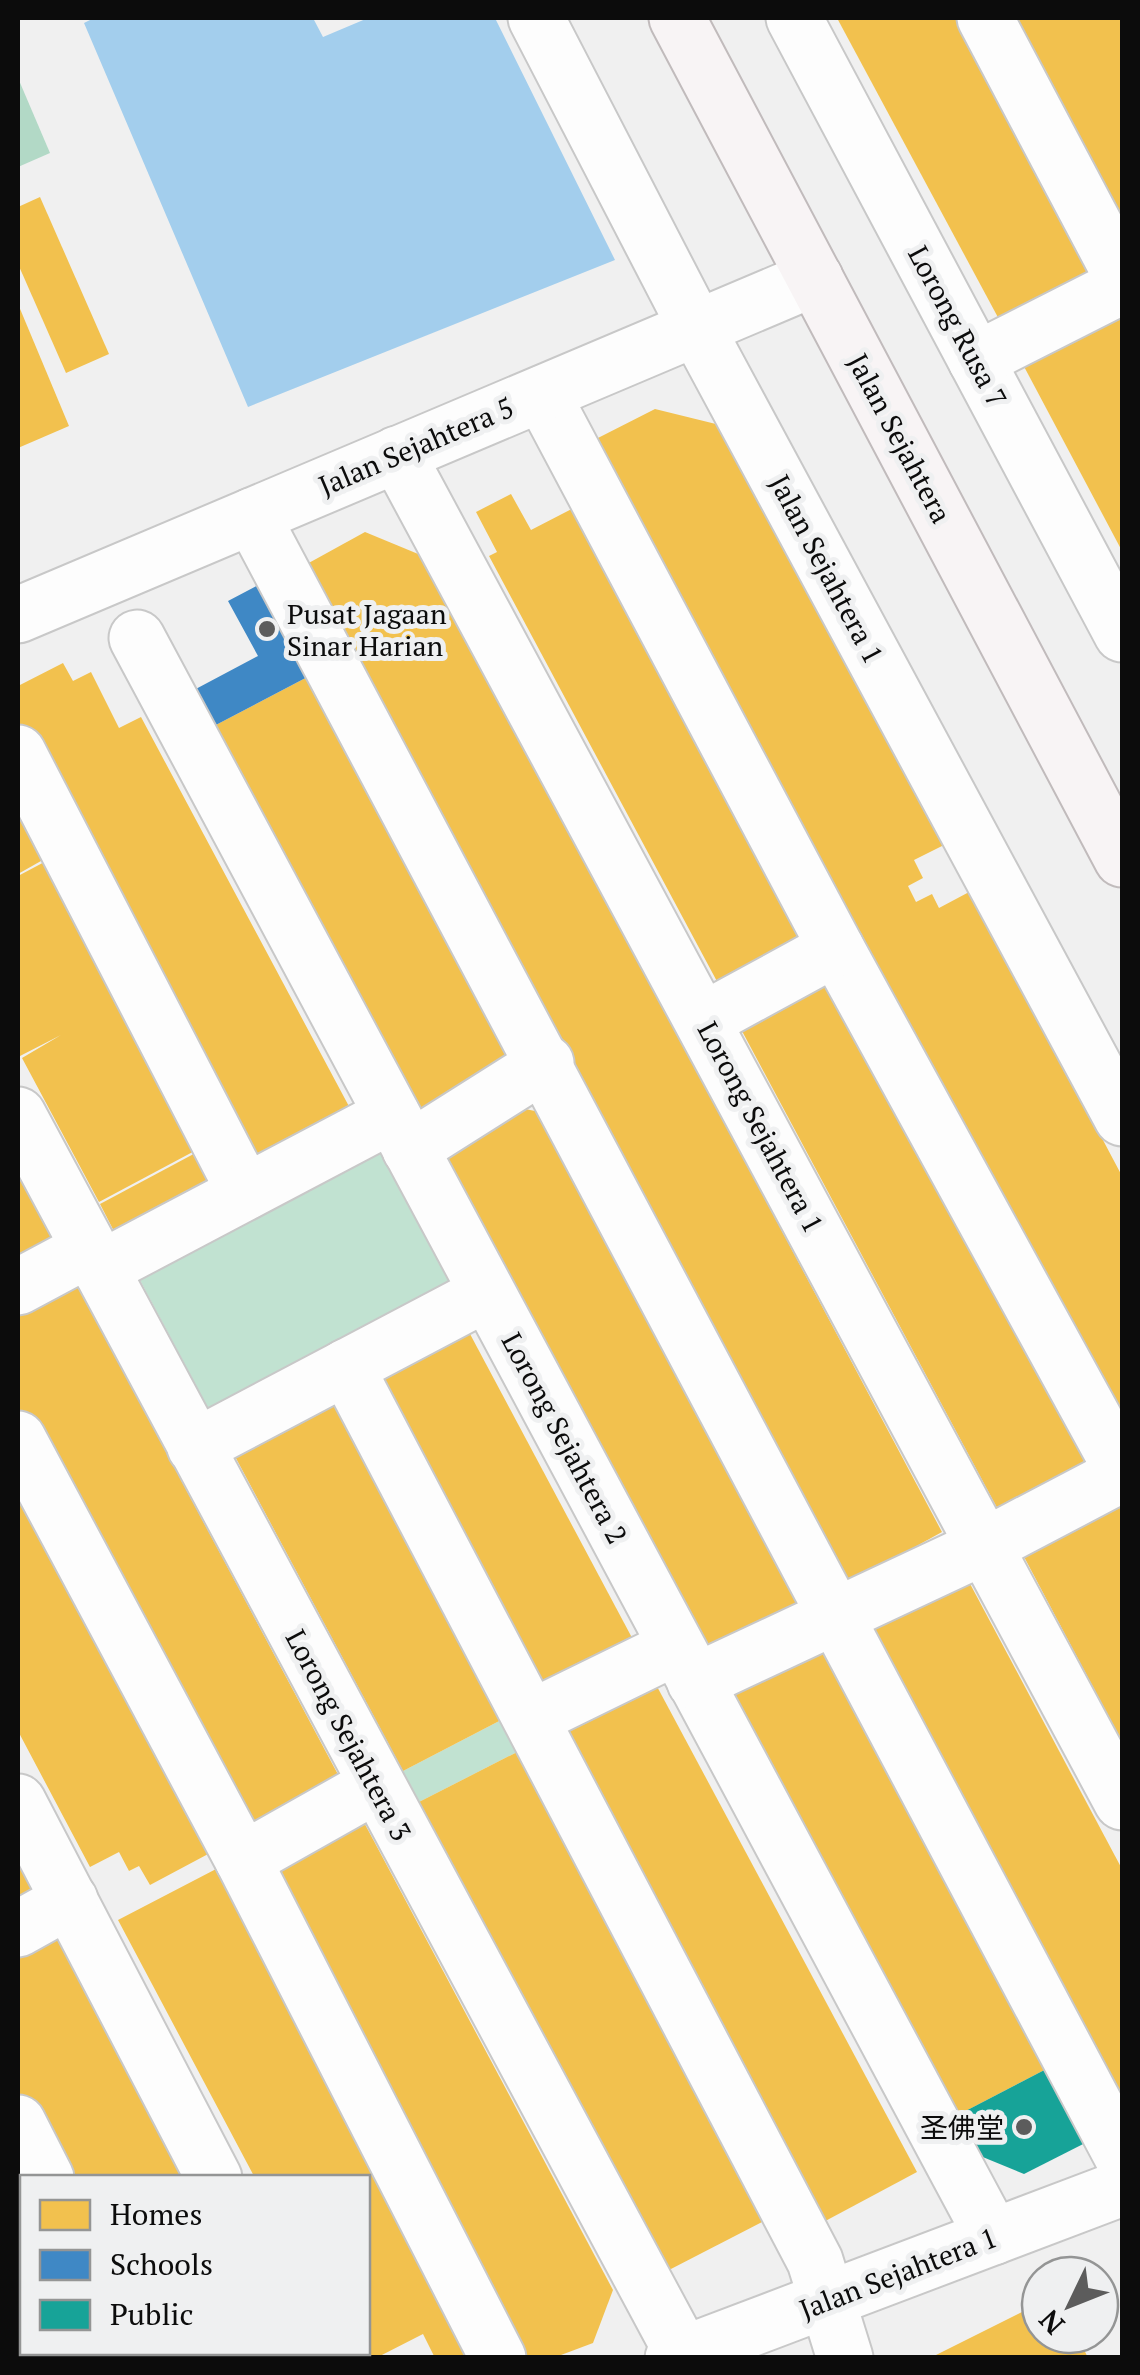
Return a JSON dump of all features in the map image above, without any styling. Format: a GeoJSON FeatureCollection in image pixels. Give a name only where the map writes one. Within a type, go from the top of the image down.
{"type":"FeatureCollection","features":[{"type":"Feature","properties":{"kind":"main road","name":"Jalan Sejahtera"},"geometry":{"type":"LineString","coordinates":[[676,18],[1122,859]]}},
{"type":"Feature","properties":{"kind":"street","name":"Jalan Sejahtera 1"},"geometry":{"type":"LineString","coordinates":[[536,18],[697,328],[1122,1118]]}},
{"type":"Feature","properties":{"kind":"street","name":"Lorong Rusa 7"},"geometry":{"type":"LineString","coordinates":[[794,18],[1122,634]]}},
{"type":"Feature","properties":{"kind":"street"},"geometry":{"type":"LineString","coordinates":[[985,18],[1122,277]]}},
{"type":"Feature","properties":{"kind":"street","name":"Jalan Sejahtera 5"},"geometry":{"type":"LineString","coordinates":[[18,615],[816,278]]}},
{"type":"Feature","properties":{"kind":"street"},"geometry":{"type":"LineString","coordinates":[[976,360],[1122,286]]}},
{"type":"Feature","properties":{"kind":"street"},"geometry":{"type":"LineString","coordinates":[[533,1717],[837,1616],[986,1546],[1122,1472],[836,948],[542,394]]}},
{"type":"Feature","properties":{"kind":"street","name":"Lorong Sejahtera 1"},"geometry":{"type":"LineString","coordinates":[[398,454],[1122,1802]]}},
{"type":"Feature","properties":{"kind":"street"},"geometry":{"type":"LineString","coordinates":[[252,516],[546,1063],[1122,2156]]}},
{"type":"Feature","properties":{"kind":"street","name":"Lorong Sejahtera 2"},"geometry":{"type":"LineString","coordinates":[[137,638],[993,2237]]}},
{"type":"Feature","properties":{"kind":"street"},"geometry":{"type":"LineString","coordinates":[[18,752],[245,1192]]}},
{"type":"Feature","properties":{"kind":"street"},"geometry":{"type":"LineString","coordinates":[[704,1020],[836,948]]}},
{"type":"Feature","properties":{"kind":"street"},"geometry":{"type":"LineString","coordinates":[[18,1287],[401,1132],[546,1063]]}},
{"type":"Feature","properties":{"kind":"street","name":"Lorong Sejahtera 3"},"geometry":{"type":"LineString","coordinates":[[18,1115],[678,2356]]}},
{"type":"Feature","properties":{"kind":"street"},"geometry":{"type":"LineString","coordinates":[[195,1446],[488,1293]]}},
{"type":"Feature","properties":{"kind":"street"},"geometry":{"type":"LineString","coordinates":[[346,1367],[815,2261],[830,2298],[845,2358]]}},
{"type":"Feature","properties":{"kind":"street"},"geometry":{"type":"LineString","coordinates":[[18,1439],[242,1860],[498,2358]]}},
{"type":"Feature","properties":{"kind":"street"},"geometry":{"type":"LineString","coordinates":[[242,1860],[376,1785]]}},
{"type":"Feature","properties":{"kind":"street"},"geometry":{"type":"LineString","coordinates":[[18,1802],[212,2175]]}},
{"type":"Feature","properties":{"kind":"street"},"geometry":{"type":"LineString","coordinates":[[18,1929],[70,1900]]}},
{"type":"Feature","properties":{"kind":"street"},"geometry":{"type":"LineString","coordinates":[[18,2124],[44,2175]]}},
{"type":"Feature","properties":{"kind":"street","name":"Jalan Sejahtera 1"},"geometry":{"type":"LineString","coordinates":[[678,2356],[1122,2188]]}},
{"type":"Feature","properties":{"kind":"green space"},"geometry":{"type":"Polygon","coordinates":[[[18,78],[50,153],[18,167],[18,78]]]}},
{"type":"Feature","properties":{"kind":"green space"},"geometry":{"type":"Polygon","coordinates":[[[376,1142],[458,1297],[216,1423],[134,1269],[376,1142]]]}},
{"type":"Feature","properties":{"kind":"green space"},"geometry":{"type":"Polygon","coordinates":[[[505,1718],[521,1750],[419,1802],[403,1771],[505,1718]]]}},
{"type":"Feature","properties":{"kind":"water"},"geometry":{"type":"Polygon","coordinates":[[[94,18],[313,18],[323,37],[368,18],[495,18],[615,260],[248,407],[84,23],[94,18]]]}},
{"type":"Feature","properties":{"kind":"building: Homes"},"geometry":{"type":"Polygon","coordinates":[[[837,18],[964,18],[1092,259],[1085,280],[1001,323],[837,18]]]}},
{"type":"Feature","properties":{"kind":"building: Homes"},"geometry":{"type":"Polygon","coordinates":[[[1010,18],[1122,18],[1122,230],[1010,18]]]}},
{"type":"Feature","properties":{"kind":"building: Homes"},"geometry":{"type":"Polygon","coordinates":[[[40,197],[109,354],[66,373],[18,264],[18,207],[40,197]]]}},
{"type":"Feature","properties":{"kind":"building: Homes"},"geometry":{"type":"Polygon","coordinates":[[[18,304],[69,426],[18,448],[18,304]]]}},
{"type":"Feature","properties":{"kind":"building: Homes"},"geometry":{"type":"Polygon","coordinates":[[[1104,315],[1122,320],[1122,551],[1020,359],[1104,315]]]}},
{"type":"Feature","properties":{"kind":"building: Homes"},"geometry":{"type":"Polygon","coordinates":[[[655,409],[724,426],[946,844],[914,860],[923,878],[908,886],[916,902],[932,894],[939,908],[971,891],[1122,1176],[1122,1432],[594,440],[655,409]]]}},
{"type":"Feature","properties":{"kind":"building: Homes"},"geometry":{"type":"Polygon","coordinates":[[[511,494],[531,530],[591,499],[808,939],[720,987],[489,556],[497,552],[476,512],[511,494]]]}},
{"type":"Feature","properties":{"kind":"building: Homes"},"geometry":{"type":"Polygon","coordinates":[[[365,532],[423,556],[942,1532],[853,1581],[831,1574],[296,570],[365,532]]]}},
{"type":"Feature","properties":{"kind":"building: Homes"},"geometry":{"type":"Polygon","coordinates":[[[63,663],[73,681],[91,672],[119,728],[141,717],[352,1112],[270,1160],[248,1154],[18,720],[18,686],[63,663]]]}},
{"type":"Feature","properties":{"kind":"building: Homes"},"geometry":{"type":"Polygon","coordinates":[[[315,673],[517,1052],[423,1123],[212,727],[315,673]]]}},
{"type":"Feature","properties":{"kind":"building: Homes"},"geometry":{"type":"Polygon","coordinates":[[[18,800],[48,857],[18,874],[18,800]]]}},
{"type":"Feature","properties":{"kind":"building: Homes"},"geometry":{"type":"Polygon","coordinates":[[[50,859],[202,1147],[99,1202],[22,1058],[61,1035],[20,1056],[18,1051],[18,876],[50,859]]]}},
{"type":"Feature","properties":{"kind":"building: Homes"},"geometry":{"type":"Polygon","coordinates":[[[844,977],[1095,1451],[1092,1475],[1003,1519],[735,1018],[844,977]]]}},
{"type":"Feature","properties":{"kind":"building: Homes"},"geometry":{"type":"Polygon","coordinates":[[[525,1109],[550,1114],[804,1592],[793,1610],[707,1655],[439,1153],[525,1109]]]}},
{"type":"Feature","properties":{"kind":"building: Homes"},"geometry":{"type":"Polygon","coordinates":[[[203,1149],[214,1171],[206,1192],[119,1241],[100,1204],[203,1149]]]}},
{"type":"Feature","properties":{"kind":"building: Homes"},"geometry":{"type":"Polygon","coordinates":[[[18,1171],[57,1245],[18,1266],[18,1171]]]}},
{"type":"Feature","properties":{"kind":"building: Homes"},"geometry":{"type":"Polygon","coordinates":[[[73,1277],[342,1782],[254,1829],[18,1419],[18,1306],[73,1277]]]}},
{"type":"Feature","properties":{"kind":"building: Homes"},"geometry":{"type":"Polygon","coordinates":[[[462,1319],[638,1649],[531,1688],[374,1391],[378,1365],[462,1319]]]}},
{"type":"Feature","properties":{"kind":"building: Homes"},"geometry":{"type":"Polygon","coordinates":[[[326,1399],[342,1410],[505,1718],[403,1771],[231,1449],[326,1399]]]}},
{"type":"Feature","properties":{"kind":"building: Homes"},"geometry":{"type":"Polygon","coordinates":[[[18,1492],[210,1853],[150,1885],[139,1866],[129,1871],[119,1852],[90,1867],[18,1731],[18,1492]]]}},
{"type":"Feature","properties":{"kind":"building: Homes"},"geometry":{"type":"Polygon","coordinates":[[[1111,1505],[1122,1509],[1122,1742],[1022,1553],[1111,1505]]]}},
{"type":"Feature","properties":{"kind":"building: Homes"},"geometry":{"type":"Polygon","coordinates":[[[960,1565],[1122,1869],[1122,2110],[865,1636],[872,1612],[960,1565]]]}},
{"type":"Feature","properties":{"kind":"building: Homes"},"geometry":{"type":"Polygon","coordinates":[[[810,1642],[837,1653],[1056,2064],[954,2117],[725,1688],[810,1642]]]}},
{"type":"Feature","properties":{"kind":"building: Homes"},"geometry":{"type":"Polygon","coordinates":[[[653,1679],[917,2172],[816,2226],[559,1742],[574,1719],[653,1679]]]}},
{"type":"Feature","properties":{"kind":"building: Homes"},"geometry":{"type":"Polygon","coordinates":[[[521,1750],[770,2218],[669,2270],[419,1802],[521,1750]]]}},
{"type":"Feature","properties":{"kind":"building: Homes"},"geometry":{"type":"Polygon","coordinates":[[[359,1813],[613,2290],[593,2343],[553,2358],[518,2358],[264,1882],[359,1813]]]}},
{"type":"Feature","properties":{"kind":"building: Homes"},"geometry":{"type":"Polygon","coordinates":[[[18,1862],[36,1898],[18,1908],[18,1862]]]}},
{"type":"Feature","properties":{"kind":"building: Homes"},"geometry":{"type":"Polygon","coordinates":[[[218,1868],[477,2353],[467,2358],[435,2358],[423,2334],[376,2358],[351,2358],[350,2355],[370,2355],[370,2175],[253,2175],[118,1920],[218,1868]]]}},
{"type":"Feature","properties":{"kind":"building: Homes"},"geometry":{"type":"Polygon","coordinates":[[[52,1927],[182,2175],[53,2175],[18,2106],[18,1947],[52,1927]]]}},
{"type":"Feature","properties":{"kind":"building: Homes"},"geometry":{"type":"Polygon","coordinates":[[[18,2176],[20,2355],[116,2358],[18,2358],[18,2176]]]}},
{"type":"Feature","properties":{"kind":"building: Homes"},"geometry":{"type":"Polygon","coordinates":[[[1020,2313],[1020,2355],[1088,2358],[930,2358],[1020,2313]]]}},
{"type":"Feature","properties":{"kind":"building: Homes"},"geometry":{"type":"Polygon","coordinates":[[[150,2355],[280,2358],[151,2358],[150,2355]]]}},
{"type":"Feature","properties":{"kind":"building: Schools","name":"Pusat Jagaan Sinar Harian"},"geometry":{"type":"Polygon","coordinates":[[[266,581],[315,673],[212,727],[192,691],[258,656],[228,601],[266,581]]]}},
{"type":"Feature","properties":{"kind":"building: Public","name":"圣佛堂"},"geometry":{"type":"Polygon","coordinates":[[[1056,2064],[1095,2138],[1024,2174],[973,2153],[954,2117],[1056,2064]]]}},
{"type":"Feature","properties":{"kind":"place","name":"Pusat Jagaan Sinar Harian"},"geometry":{"type":"Point","coordinates":[267,629]}},
{"type":"Feature","properties":{"kind":"place","name":"圣佛堂"},"geometry":{"type":"Point","coordinates":[1024,2127]}}]}
